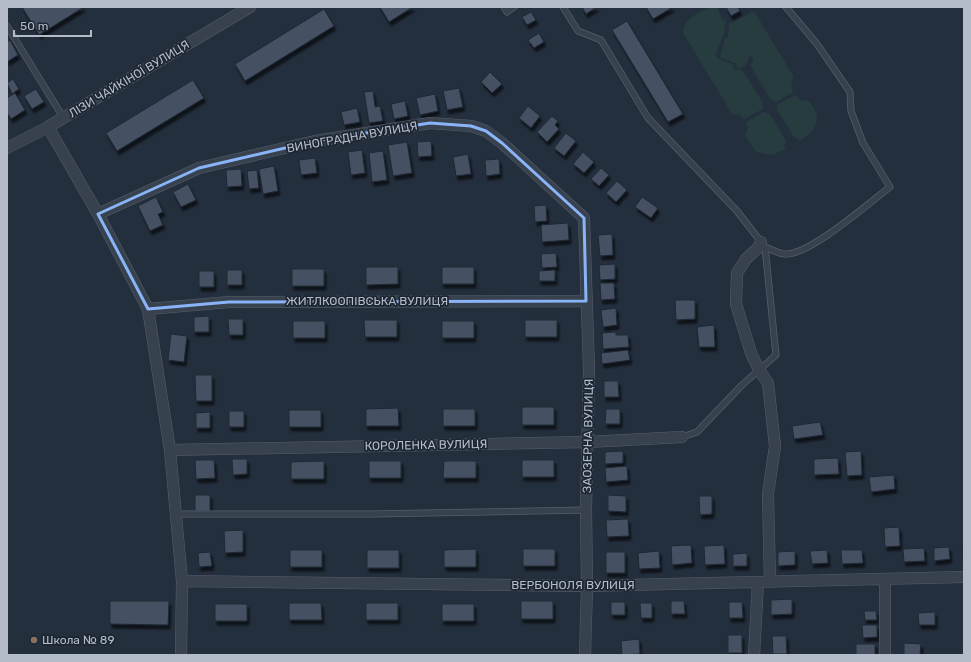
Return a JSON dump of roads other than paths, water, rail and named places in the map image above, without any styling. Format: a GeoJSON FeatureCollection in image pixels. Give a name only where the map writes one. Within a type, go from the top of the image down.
{"type":"FeatureCollection","features":[{"type":"Feature","properties":{"kind":"street","name":"ЛІЗИ ЧАЙКІНОЇ ВУЛИЦЯ"},"geometry":{"type":"LineString","coordinates":[[7,148],[48,127],[250,7]]}},
{"type":"Feature","properties":{"kind":"street","name":"ВИНОГРАДНА ВУЛИЦЯ"},"geometry":{"type":"LineString","coordinates":[[98,214],[200,168],[315,140],[430,123],[471,126],[486,131],[502,143],[584,218]]}},
{"type":"Feature","properties":{"kind":"street"},"geometry":{"type":"LineString","coordinates":[[48,127],[98,214],[148,309],[170,450],[182,581],[182,655]]}},
{"type":"Feature","properties":{"kind":"street","name":"ЗАОЗЕРНА ВУЛИЦЯ"},"geometry":{"type":"LineString","coordinates":[[584,218],[589,369],[585,655]]}},
{"type":"Feature","properties":{"kind":"street"},"geometry":{"type":"LineString","coordinates":[[763,244],[746,259],[737,273],[736,304],[751,353],[759,370],[768,383],[775,446],[768,494],[770,582]]}},
{"type":"Feature","properties":{"kind":"street","name":"ЖИТЛКООПІВСЬКА ВУЛИЦЯ"},"geometry":{"type":"LineString","coordinates":[[148,309],[228,302],[586,301]]}},
{"type":"Feature","properties":{"kind":"street","name":"КОРОЛЕНКА ВУЛИЦЯ"},"geometry":{"type":"LineString","coordinates":[[170,450],[588,442],[682,437]]}},
{"type":"Feature","properties":{"kind":"street","name":"ВЕРБОНОЛЯ ВУЛИЦЯ"},"geometry":{"type":"LineString","coordinates":[[182,581],[587,586],[964,577]]}},
{"type":"Feature","properties":{"kind":"street"},"geometry":{"type":"LineString","coordinates":[[885,579],[885,655]]}},
{"type":"Feature","properties":{"kind":"street"},"geometry":{"type":"LineString","coordinates":[[754,655],[758,583]]}},
{"type":"Feature","properties":{"kind":"lane"},"geometry":{"type":"LineString","coordinates":[[504,7],[507,12],[514,7]]}},
{"type":"Feature","properties":{"kind":"lane"},"geometry":{"type":"LineString","coordinates":[[563,7],[578,31],[601,40],[648,118],[737,212],[763,244],[785,254],[798,253],[826,237],[890,187],[863,143],[851,111],[850,92],[817,44],[786,7]]}},
{"type":"Feature","properties":{"kind":"lane"},"geometry":{"type":"LineString","coordinates":[[7,26],[63,117]]}},
{"type":"Feature","properties":{"kind":"lane"},"geometry":{"type":"LineString","coordinates":[[682,437],[697,432],[742,385],[776,355],[763,244]]}},
{"type":"Feature","properties":{"kind":"lane"},"geometry":{"type":"LineString","coordinates":[[176,514],[372,514],[586,510]]}},
{"type":"Feature","properties":{"kind":"place","name":"Школа № 89"},"geometry":{"type":"Point","coordinates":[34,640]}}]}
